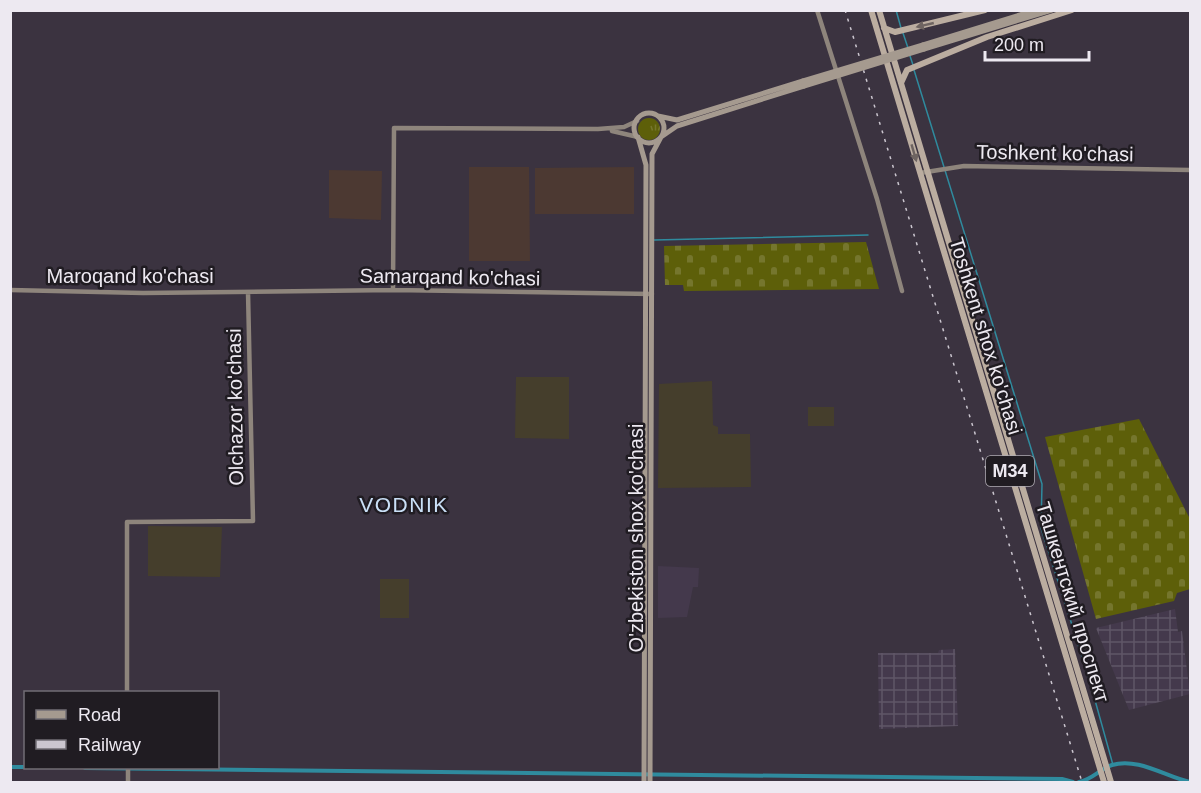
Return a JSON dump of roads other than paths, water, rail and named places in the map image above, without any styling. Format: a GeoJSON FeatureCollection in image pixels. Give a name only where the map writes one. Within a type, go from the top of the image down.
{"type":"FeatureCollection","features":[{"type":"Feature","properties":{"kind":"highway"},"geometry":{"type":"LineString","coordinates":[[884,28],[898,31],[985,10]]}},
{"type":"Feature","properties":{"kind":"highway"},"geometry":{"type":"LineString","coordinates":[[901,83],[903,75],[909,69],[987,37],[1072,10]]}},
{"type":"Feature","properties":{"kind":"highway","name":"Toshkent shox ko'chasi"},"geometry":{"type":"LineString","coordinates":[[876,13],[884,28],[928,171]]}},
{"type":"Feature","properties":{"kind":"highway","name":"Toshkent shox ko'chasi"},"geometry":{"type":"LineString","coordinates":[[876,13],[920,173],[1103,773]]}},
{"type":"Feature","properties":{"kind":"highway","name":"Ташкентский проспект"},"geometry":{"type":"LineString","coordinates":[[928,171],[1103,773]]}},
{"type":"Feature","properties":{"kind":"highway","name":"M34"},"geometry":{"type":"LineString","coordinates":[[1103,773],[1111,783]]}},
{"type":"Feature","properties":{"kind":"main road"},"geometry":{"type":"LineString","coordinates":[[924,47],[1036,10]]}},
{"type":"Feature","properties":{"kind":"main road"},"geometry":{"type":"LineString","coordinates":[[648,232],[646,159],[635,128],[637,121],[648,114],[677,120],[1052,10]]}},
{"type":"Feature","properties":{"kind":"main road"},"geometry":{"type":"LineString","coordinates":[[638,137],[650,143],[677,126],[803,84]]}},
{"type":"Feature","properties":{"kind":"main road"},"geometry":{"type":"LineString","coordinates":[[648,232],[651,159],[664,126],[658,116]]}},
{"type":"Feature","properties":{"kind":"main road","name":"O'zbekiston shox ko'chasi"},"geometry":{"type":"LineString","coordinates":[[647,781],[648,232]]}},
{"type":"Feature","properties":{"kind":"street"},"geometry":{"type":"LineString","coordinates":[[817,10],[878,199],[902,291]]}},
{"type":"Feature","properties":{"kind":"street"},"geometry":{"type":"LineString","coordinates":[[393,290],[394,128],[598,129],[624,127],[637,121]]}},
{"type":"Feature","properties":{"kind":"street"},"geometry":{"type":"LineString","coordinates":[[598,129],[624,132],[638,137]]}},
{"type":"Feature","properties":{"kind":"street","name":"Toshkent ko'chasi"},"geometry":{"type":"LineString","coordinates":[[920,173],[947,167],[1191,170]]}},
{"type":"Feature","properties":{"kind":"street","name":"Maroqand ko'chasi"},"geometry":{"type":"LineString","coordinates":[[10,290],[248,292]]}},
{"type":"Feature","properties":{"kind":"street","name":"Samarqand ko'chasi"},"geometry":{"type":"LineString","coordinates":[[248,292],[393,290],[649,294]]}},
{"type":"Feature","properties":{"kind":"street","name":"Olchazor ko'chasi"},"geometry":{"type":"LineString","coordinates":[[127,691],[127,522],[253,521],[248,292]]}},
{"type":"Feature","properties":{"kind":"street"},"geometry":{"type":"LineString","coordinates":[[128,772],[128,783]]}},
{"type":"Feature","properties":{"kind":"waterway"},"geometry":{"type":"LineString","coordinates":[[896,10],[901,28]]}},
{"type":"Feature","properties":{"kind":"waterway"},"geometry":{"type":"LineString","coordinates":[[903,33],[908,48]]}},
{"type":"Feature","properties":{"kind":"waterway"},"geometry":{"type":"LineString","coordinates":[[910,56],[913,65]]}},
{"type":"Feature","properties":{"kind":"waterway"},"geometry":{"type":"LineString","coordinates":[[914,70],[1042,484],[1041,528],[1088,675],[1113,765]]}},
{"type":"Feature","properties":{"kind":"waterway"},"geometry":{"type":"LineString","coordinates":[[654,240],[868,235]]}},
{"type":"Feature","properties":{"kind":"waterway"},"geometry":{"type":"LineString","coordinates":[[1079,782],[1112,765],[1122,763],[1142,766],[1190,782]]}},
{"type":"Feature","properties":{"kind":"waterway"},"geometry":{"type":"LineString","coordinates":[[10,767],[24,767]]}},
{"type":"Feature","properties":{"kind":"waterway"},"geometry":{"type":"LineString","coordinates":[[174,769],[1062,779],[1073,782]]}},
{"type":"Feature","properties":{"kind":"railway"},"geometry":{"type":"LineString","coordinates":[[845,10],[1082,782]]}},
{"type":"Feature","properties":{"kind":"district","name":"VODNIK"},"geometry":{"type":"Point","coordinates":[404,504]}}]}
